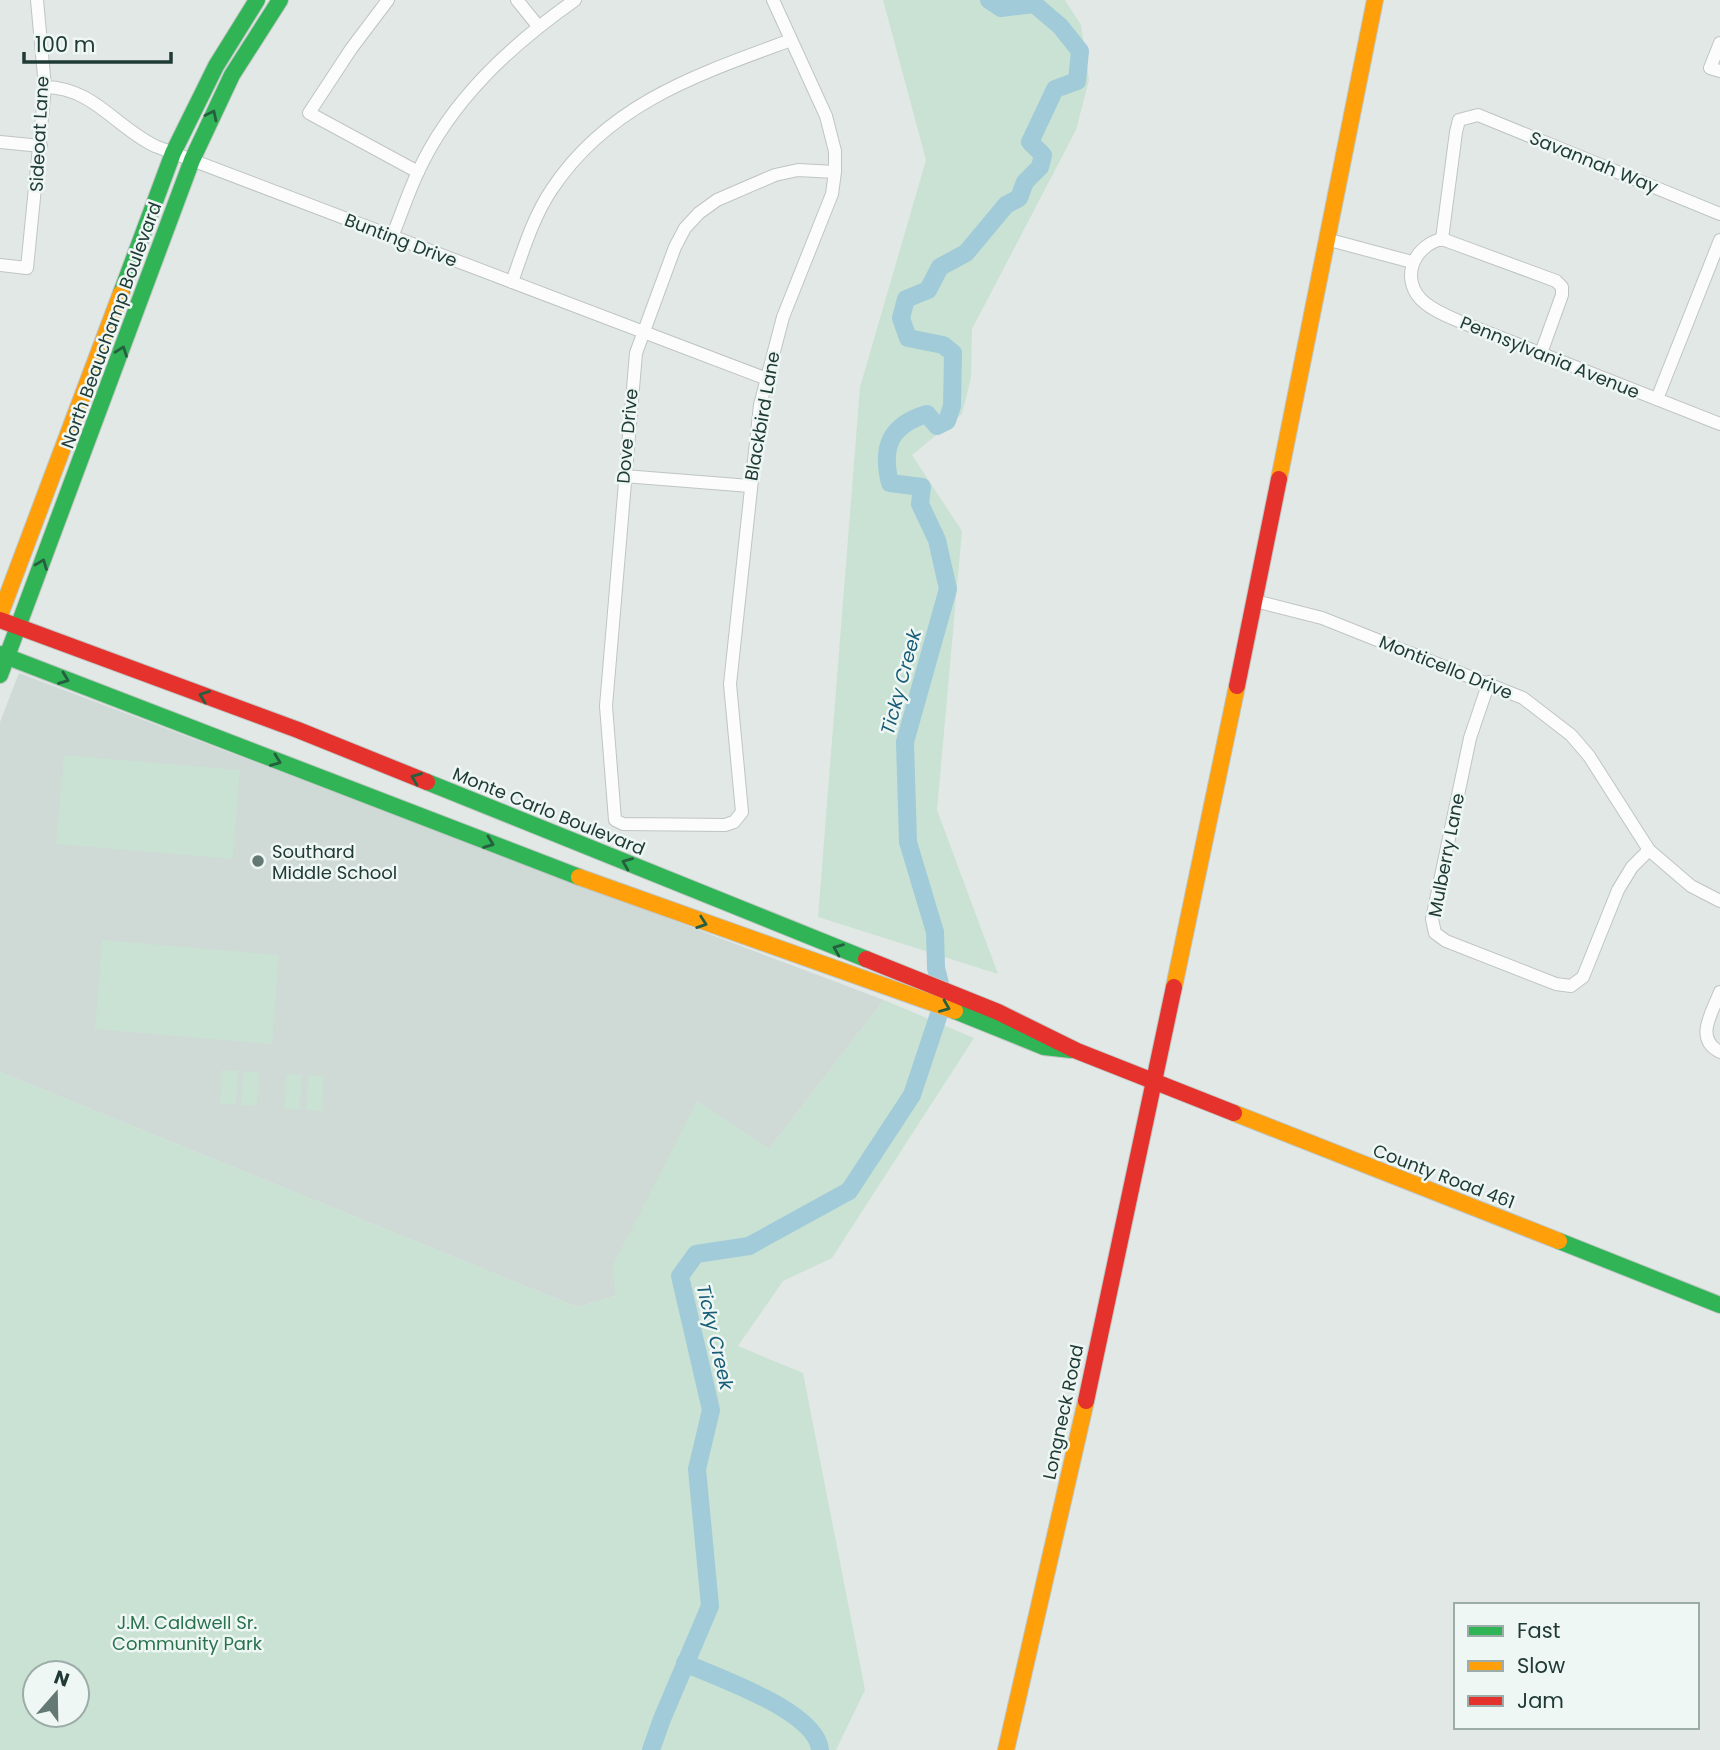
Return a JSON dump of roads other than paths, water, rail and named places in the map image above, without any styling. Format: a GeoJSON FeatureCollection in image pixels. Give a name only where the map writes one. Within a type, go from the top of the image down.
{"type":"FeatureCollection","features":[{"type":"Feature","properties":{"kind":"street","name":"Sideoat Lane"},"geometry":{"type":"LineString","coordinates":[[0,265],[27,268],[45,87],[37,0]]}},
{"type":"Feature","properties":{"kind":"street","name":"North Beauchamp Boulevard"},"geometry":{"type":"LineString","coordinates":[[0,615],[173,153],[216,66],[257,0]]}},
{"type":"Feature","properties":{"kind":"street","name":"North Beauchamp Boulevard"},"geometry":{"type":"LineString","coordinates":[[0,675],[4,656],[18,628],[192,160],[232,75],[280,0]]}},
{"type":"Feature","properties":{"kind":"street"},"geometry":{"type":"LineString","coordinates":[[388,0],[351,48],[309,113],[418,172]]}},
{"type":"Feature","properties":{"kind":"street"},"geometry":{"type":"LineString","coordinates":[[517,0],[538,26]]}},
{"type":"Feature","properties":{"kind":"street"},"geometry":{"type":"LineString","coordinates":[[392,237],[418,172],[437,135],[463,101],[496,64],[538,26],[575,0]]}},
{"type":"Feature","properties":{"kind":"street","name":"Blackbird Lane"},"geometry":{"type":"LineString","coordinates":[[742,812],[730,684],[750,486],[767,379],[783,317],[832,194],[835,172],[835,151],[826,116],[773,0]]}},
{"type":"Feature","properties":{"kind":"street","name":"Longneck Road"},"geometry":{"type":"LineString","coordinates":[[1006,1750],[1154,1081],[1255,601],[1375,0]]}},
{"type":"Feature","properties":{"kind":"street"},"geometry":{"type":"LineString","coordinates":[[512,282],[536,219],[551,190],[596,138],[659,92],[691,76],[791,40]]}},
{"type":"Feature","properties":{"kind":"street"},"geometry":{"type":"LineString","coordinates":[[1715,70],[1720,43]]}},
{"type":"Feature","properties":{"kind":"street","name":"Bunting Drive"},"geometry":{"type":"LineString","coordinates":[[45,87],[76,91],[90,98],[135,136],[173,153],[767,379]]}},
{"type":"Feature","properties":{"kind":"street","name":"Savannah Way"},"geometry":{"type":"LineString","coordinates":[[1442,239],[1459,120],[1478,115],[1720,214]]}},
{"type":"Feature","properties":{"kind":"street"},"geometry":{"type":"LineString","coordinates":[[0,142],[41,146]]}},
{"type":"Feature","properties":{"kind":"street","name":"Dove Drive"},"geometry":{"type":"LineString","coordinates":[[742,812],[734,822],[725,825],[632,825],[615,820],[606,706],[632,369],[675,247],[685,228],[699,213],[717,200],[775,175],[798,170],[835,172]]}},
{"type":"Feature","properties":{"kind":"street"},"geometry":{"type":"LineString","coordinates":[[1326,239],[1412,262],[1424,246],[1442,239],[1556,281],[1562,287],[1562,295],[1541,353]]}},
{"type":"Feature","properties":{"kind":"street"},"geometry":{"type":"LineString","coordinates":[[1657,399],[1720,240]]}},
{"type":"Feature","properties":{"kind":"street","name":"Pennsylvania Avenue"},"geometry":{"type":"LineString","coordinates":[[1412,262],[1412,282],[1423,302],[1448,316],[1720,424]]}},
{"type":"Feature","properties":{"kind":"street"},"geometry":{"type":"LineString","coordinates":[[624,476],[750,486]]}},
{"type":"Feature","properties":{"kind":"street","name":"Monticello Drive"},"geometry":{"type":"LineString","coordinates":[[1255,601],[1322,618],[1489,682],[1522,698],[1571,735],[1589,756],[1649,850],[1691,886],[1720,901]]}},
{"type":"Feature","properties":{"kind":"street","name":"Monte Carlo Boulevard"},"geometry":{"type":"LineString","coordinates":[[0,620],[298,730],[897,981],[997,1020],[1050,1035],[1077,1051],[1154,1081]]}},
{"type":"Feature","properties":{"kind":"street","name":"Monte Carlo Boulevard"},"geometry":{"type":"LineString","coordinates":[[4,656],[658,907],[897,981]]}},
{"type":"Feature","properties":{"kind":"street","name":"Mulberry Lane"},"geometry":{"type":"LineString","coordinates":[[1489,682],[1470,738],[1432,919],[1435,933],[1446,941],[1556,985],[1571,986],[1583,977],[1625,876],[1649,850]]}},
{"type":"Feature","properties":{"kind":"street"},"geometry":{"type":"LineString","coordinates":[[1720,992],[1706,1028],[1706,1040],[1720,1052]]}},
{"type":"Feature","properties":{"kind":"street","name":"County Road 461"},"geometry":{"type":"LineString","coordinates":[[1154,1081],[1720,1306]]}},
{"type":"Feature","properties":{"kind":"waterway","name":"Ticky Creek"},"geometry":{"type":"LineString","coordinates":[[651,1750],[710,1606],[697,1469],[711,1410],[680,1276],[696,1254],[749,1246],[849,1191],[912,1095],[944,999],[936,968],[935,932],[908,842],[905,742],[948,589],[937,540],[920,504],[922,487],[890,483],[887,459],[891,439],[904,424],[927,414],[937,426],[947,421],[952,406],[953,353],[943,345],[908,338],[901,318],[906,299],[928,290],[940,267],[966,253],[1006,205],[1019,198],[1025,182],[1040,167],[1043,155],[1030,142],[1055,89],[1077,81],[1080,51],[1060,26],[1034,4],[1001,8],[989,0]]}},
{"type":"Feature","properties":{"kind":"waterway"},"geometry":{"type":"LineString","coordinates":[[685,1663],[785,1709],[815,1736],[820,1750]]}},
{"type":"Feature","properties":{"kind":"place","name":"Southard Middle School"},"geometry":{"type":"Point","coordinates":[258,861]}},
{"type":"Feature","properties":{"kind":"park label","name":"J.M. Caldwell Sr. Community Park"},"geometry":{"type":"Point","coordinates":[187,1632]}}]}
